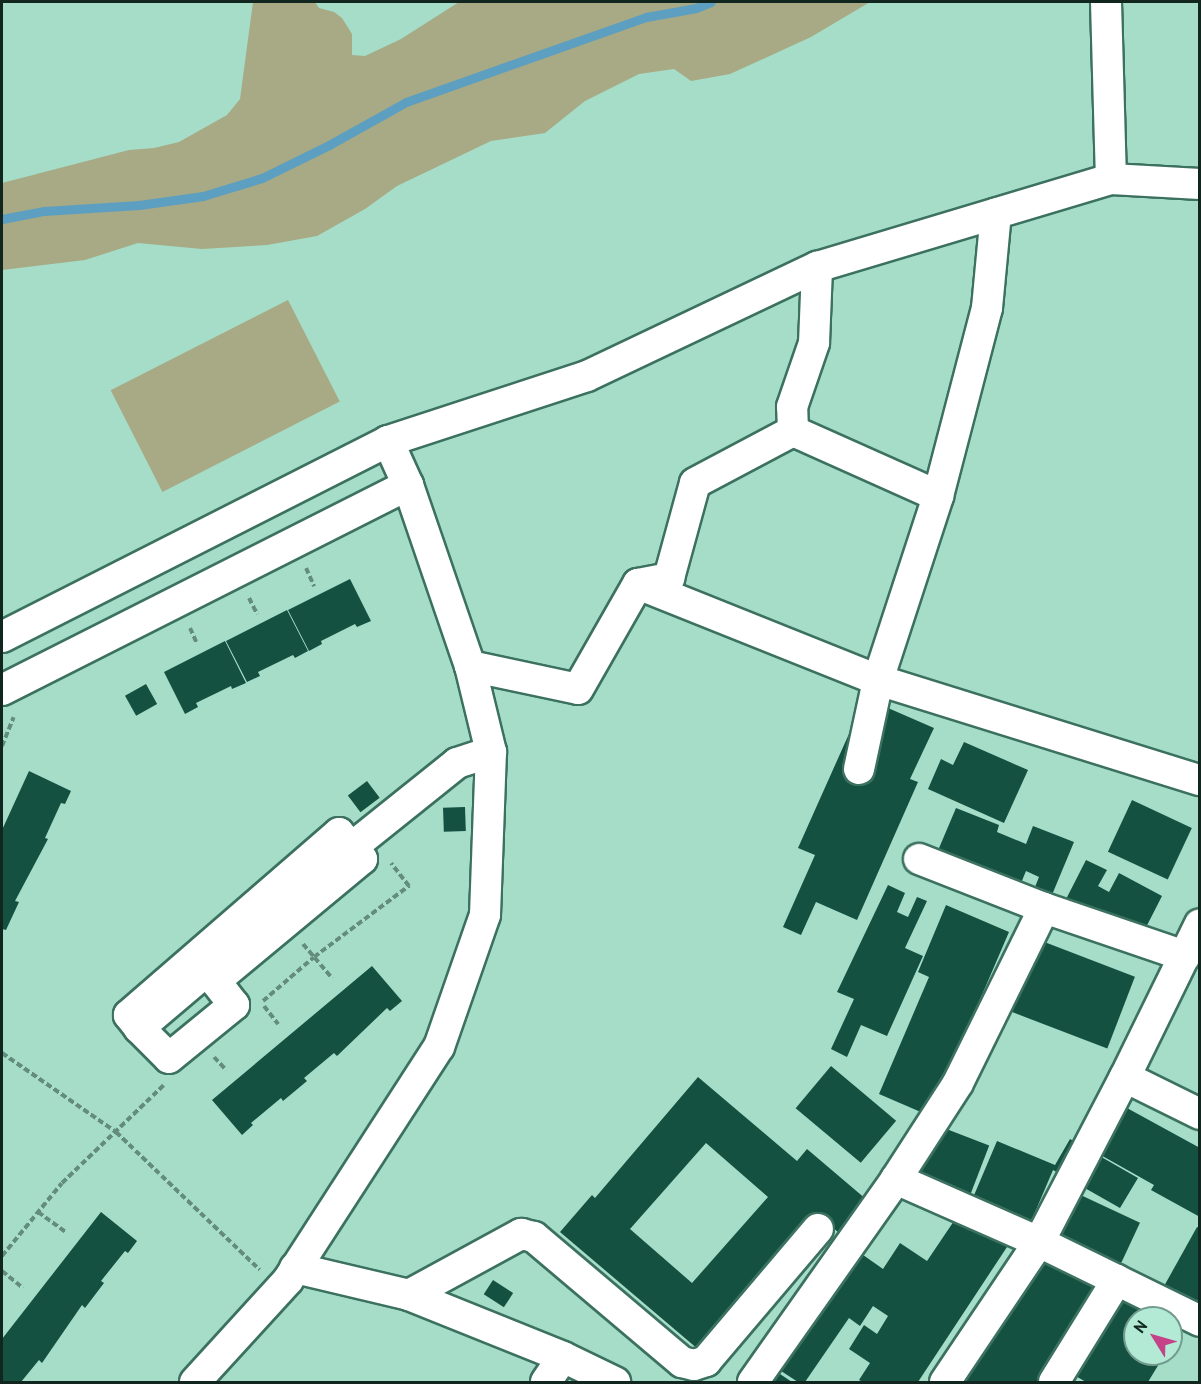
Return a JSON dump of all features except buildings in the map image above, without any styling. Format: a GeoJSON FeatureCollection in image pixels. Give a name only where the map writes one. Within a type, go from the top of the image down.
{"type":"FeatureCollection","features":[{"type":"Feature","properties":{"kind":"street"},"geometry":{"type":"LineString","coordinates":[[1106,2],[1111,179]]}},
{"type":"Feature","properties":{"kind":"street"},"geometry":{"type":"LineString","coordinates":[[2,637],[388,441],[586,376],[817,267],[1111,179],[1200,184]]}},
{"type":"Feature","properties":{"kind":"street"},"geometry":{"type":"LineString","coordinates":[[859,769],[878,680],[938,496],[987,308],[996,213]]}},
{"type":"Feature","properties":{"kind":"street"},"geometry":{"type":"LineString","coordinates":[[793,431],[792,407],[814,343],[817,267]]}},
{"type":"Feature","properties":{"kind":"street"},"geometry":{"type":"LineString","coordinates":[[793,431],[938,496]]}},
{"type":"Feature","properties":{"kind":"street"},"geometry":{"type":"LineString","coordinates":[[470,666],[578,689],[638,584],[669,578],[695,483],[793,431]]}},
{"type":"Feature","properties":{"kind":"street"},"geometry":{"type":"LineString","coordinates":[[195,1383],[287,1279],[440,1047],[485,915],[491,752],[470,666],[408,485],[388,441]]}},
{"type":"Feature","properties":{"kind":"street"},"geometry":{"type":"LineString","coordinates":[[10,698],[408,485]]}},
{"type":"Feature","properties":{"kind":"street"},"geometry":{"type":"LineString","coordinates":[[638,584],[878,680],[1200,780]]}},
{"type":"Feature","properties":{"kind":"street"},"geometry":{"type":"LineString","coordinates":[[351,848],[362,859],[215,981],[234,1005],[169,1058],[139,1028],[351,848],[457,762],[491,752]]}},
{"type":"Feature","properties":{"kind":"street"},"geometry":{"type":"LineString","coordinates":[[919,859],[1044,908],[1185,956]]}},
{"type":"Feature","properties":{"kind":"street"},"geometry":{"type":"LineString","coordinates":[[753,1383],[896,1179],[958,1083],[1044,908]]}},
{"type":"Feature","properties":{"kind":"street"},"geometry":{"type":"LineString","coordinates":[[945,1383],[1039,1242],[1125,1077],[1200,924]]}},
{"type":"Feature","properties":{"kind":"street"},"geometry":{"type":"LineString","coordinates":[[1125,1077],[1200,1114]]}},
{"type":"Feature","properties":{"kind":"street"},"geometry":{"type":"LineString","coordinates":[[896,1179],[1039,1242],[1200,1321]]}},
{"type":"Feature","properties":{"kind":"street"},"geometry":{"type":"LineString","coordinates":[[409,1295],[514,1237],[521,1234],[534,1237],[682,1362],[694,1365],[706,1361],[818,1229]]}},
{"type":"Feature","properties":{"kind":"street"},"geometry":{"type":"LineString","coordinates":[[287,1279],[409,1295],[562,1358],[615,1383]]}},
{"type":"Feature","properties":{"kind":"street"},"geometry":{"type":"LineString","coordinates":[[1054,1383],[1117,1280]]}},
{"type":"Feature","properties":{"kind":"street"},"geometry":{"type":"LineString","coordinates":[[546,1383],[562,1358]]}},
{"type":"Feature","properties":{"kind":"path"},"geometry":{"type":"LineString","coordinates":[[304,562],[314,586]]}},
{"type":"Feature","properties":{"kind":"path"},"geometry":{"type":"LineString","coordinates":[[246,591],[256,614]]}},
{"type":"Feature","properties":{"kind":"path"},"geometry":{"type":"LineString","coordinates":[[186,622],[197,644]]}},
{"type":"Feature","properties":{"kind":"path"},"geometry":{"type":"LineString","coordinates":[[2,746],[10,698]]}},
{"type":"Feature","properties":{"kind":"path"},"geometry":{"type":"LineString","coordinates":[[285,923],[332,978]]}},
{"type":"Feature","properties":{"kind":"path"},"geometry":{"type":"LineString","coordinates":[[2,1053],[116,1132],[287,1279]]}},
{"type":"Feature","properties":{"kind":"path"},"geometry":{"type":"LineString","coordinates":[[38,1212],[66,1232]]}},
{"type":"Feature","properties":{"kind":"path"},"geometry":{"type":"LineString","coordinates":[[2,1271],[23,1288]]}},
{"type":"Feature","properties":{"kind":"green space"},"geometry":{"type":"Polygon","coordinates":[[[253,2],[315,2],[319,8],[334,12],[342,18],[352,34],[352,55],[365,56],[401,39],[459,2],[870,2],[811,37],[730,74],[691,81],[674,69],[639,74],[585,101],[545,133],[491,141],[397,186],[365,209],[317,236],[267,245],[202,249],[138,243],[85,260],[2,270],[2,183],[129,150],[154,148],[179,142],[227,115],[240,99],[253,2]]]}},
{"type":"Feature","properties":{"kind":"green space"},"geometry":{"type":"Polygon","coordinates":[[[288,300],[340,402],[162,492],[111,390],[288,300]]]}},
{"type":"Feature","properties":{"kind":"waterway"},"geometry":{"type":"LineString","coordinates":[[2,219],[44,211],[139,205],[203,196],[262,178],[329,145],[406,102],[646,17],[696,8],[711,2]]}}]}
